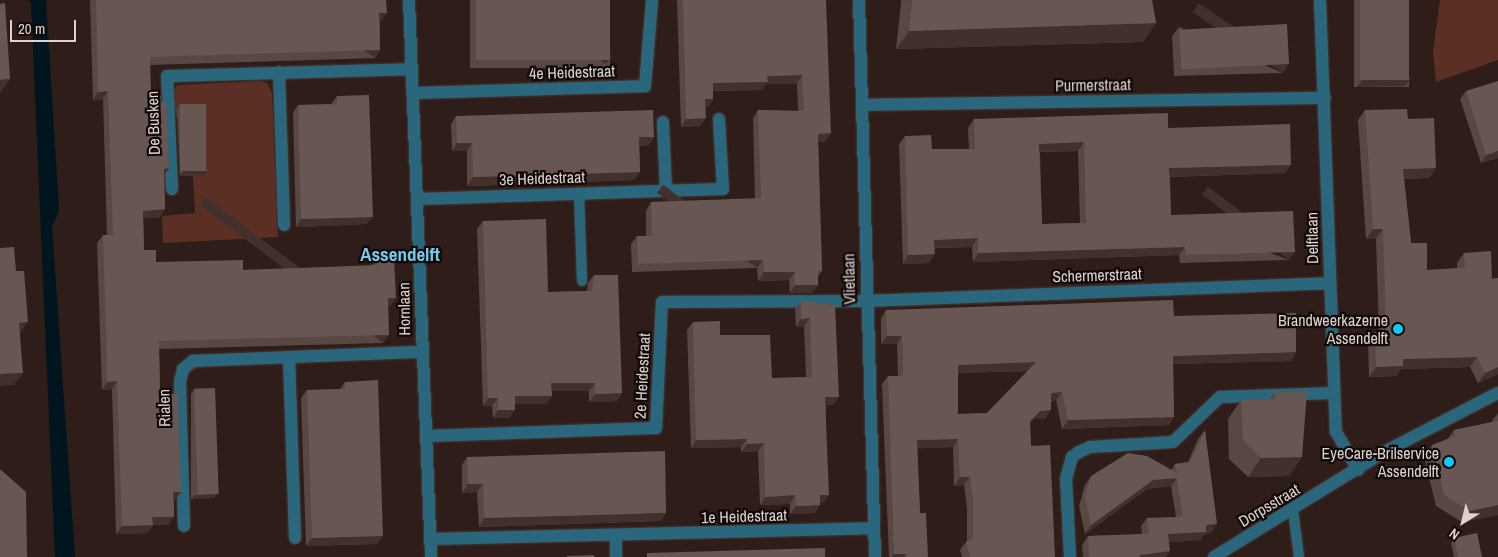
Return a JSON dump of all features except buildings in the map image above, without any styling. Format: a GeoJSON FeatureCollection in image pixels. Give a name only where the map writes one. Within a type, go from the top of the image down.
{"type":"FeatureCollection","features":[{"type":"Feature","properties":{"kind":"street","name":"Hornlaan"},"geometry":{"type":"LineString","coordinates":[[409,0],[431,557]]}},
{"type":"Feature","properties":{"kind":"street","name":"4e Heidestraat"},"geometry":{"type":"LineString","coordinates":[[412,93],[645,86],[652,0]]}},
{"type":"Feature","properties":{"kind":"street","name":"Vlietlaan"},"geometry":{"type":"LineString","coordinates":[[859,0],[866,301],[875,557]]}},
{"type":"Feature","properties":{"kind":"street","name":"Delftlaan"},"geometry":{"type":"LineString","coordinates":[[1320,0],[1325,98],[1333,393],[1336,432],[1358,470]]}},
{"type":"Feature","properties":{"kind":"street","name":"De Busken"},"geometry":{"type":"LineString","coordinates":[[172,189],[168,76],[412,69]]}},
{"type":"Feature","properties":{"kind":"street"},"geometry":{"type":"LineString","coordinates":[[279,72],[284,225]]}},
{"type":"Feature","properties":{"kind":"street","name":"Purmerstraat"},"geometry":{"type":"LineString","coordinates":[[862,105],[1325,98]]}},
{"type":"Feature","properties":{"kind":"street","name":"3e Heidestraat"},"geometry":{"type":"LineString","coordinates":[[418,199],[723,189],[719,119]]}},
{"type":"Feature","properties":{"kind":"street"},"geometry":{"type":"LineString","coordinates":[[663,122],[666,191]]}},
{"type":"Feature","properties":{"kind":"street","name":"Schermerstraat"},"geometry":{"type":"LineString","coordinates":[[866,301],[1329,283]]}},
{"type":"Feature","properties":{"kind":"street","name":"2e Heidestraat"},"geometry":{"type":"LineString","coordinates":[[427,436],[656,428],[662,302],[866,301]]}},
{"type":"Feature","properties":{"kind":"street","name":"Rialen"},"geometry":{"type":"LineString","coordinates":[[184,526],[183,369],[193,361],[422,352]]}},
{"type":"Feature","properties":{"kind":"street"},"geometry":{"type":"LineString","coordinates":[[289,358],[295,538]]}},
{"type":"Feature","properties":{"kind":"street"},"geometry":{"type":"LineString","coordinates":[[1070,557],[1066,479],[1072,457],[1079,452],[1090,447],[1173,442],[1220,397],[1333,393]]}},
{"type":"Feature","properties":{"kind":"street","name":"Dorpsstraat"},"geometry":{"type":"LineString","coordinates":[[1214,557],[1358,470],[1498,393]]}},
{"type":"Feature","properties":{"kind":"street","name":"1e Heidestraat"},"geometry":{"type":"LineString","coordinates":[[431,539],[874,528]]}},
{"type":"Feature","properties":{"kind":"street"},"geometry":{"type":"LineString","coordinates":[[616,535],[616,557]]}},
{"type":"Feature","properties":{"kind":"lane"},"geometry":{"type":"LineString","coordinates":[[579,194],[582,281]]}},
{"type":"Feature","properties":{"kind":"lane"},"geometry":{"type":"LineString","coordinates":[[1293,510],[1299,557]]}},
{"type":"Feature","properties":{"kind":"shaded area"},"geometry":{"type":"Polygon","coordinates":[[[1440,0],[1498,0],[1498,60],[1436,82],[1433,52],[1440,0]]]}},
{"type":"Feature","properties":{"kind":"shaded area"},"geometry":{"type":"Polygon","coordinates":[[[261,81],[268,84],[272,93],[278,237],[163,243],[162,216],[195,213],[193,176],[204,174],[173,109],[174,89],[178,85],[261,81]]]}},
{"type":"Feature","properties":{"kind":"water"},"geometry":{"type":"Polygon","coordinates":[[[27,0],[46,0],[59,211],[52,227],[75,557],[55,557],[31,3],[27,0]]]}},
{"type":"Feature","properties":{"kind":"place","name":"Brandweerkazerne Assendelft"},"geometry":{"type":"Point","coordinates":[1398,329]}},
{"type":"Feature","properties":{"kind":"place","name":"EyeCare-Brilservice Assendelft"},"geometry":{"type":"Point","coordinates":[1449,462]}},
{"type":"Feature","properties":{"kind":"district","name":"Assendelft"},"geometry":{"type":"Point","coordinates":[400,255]}}]}
